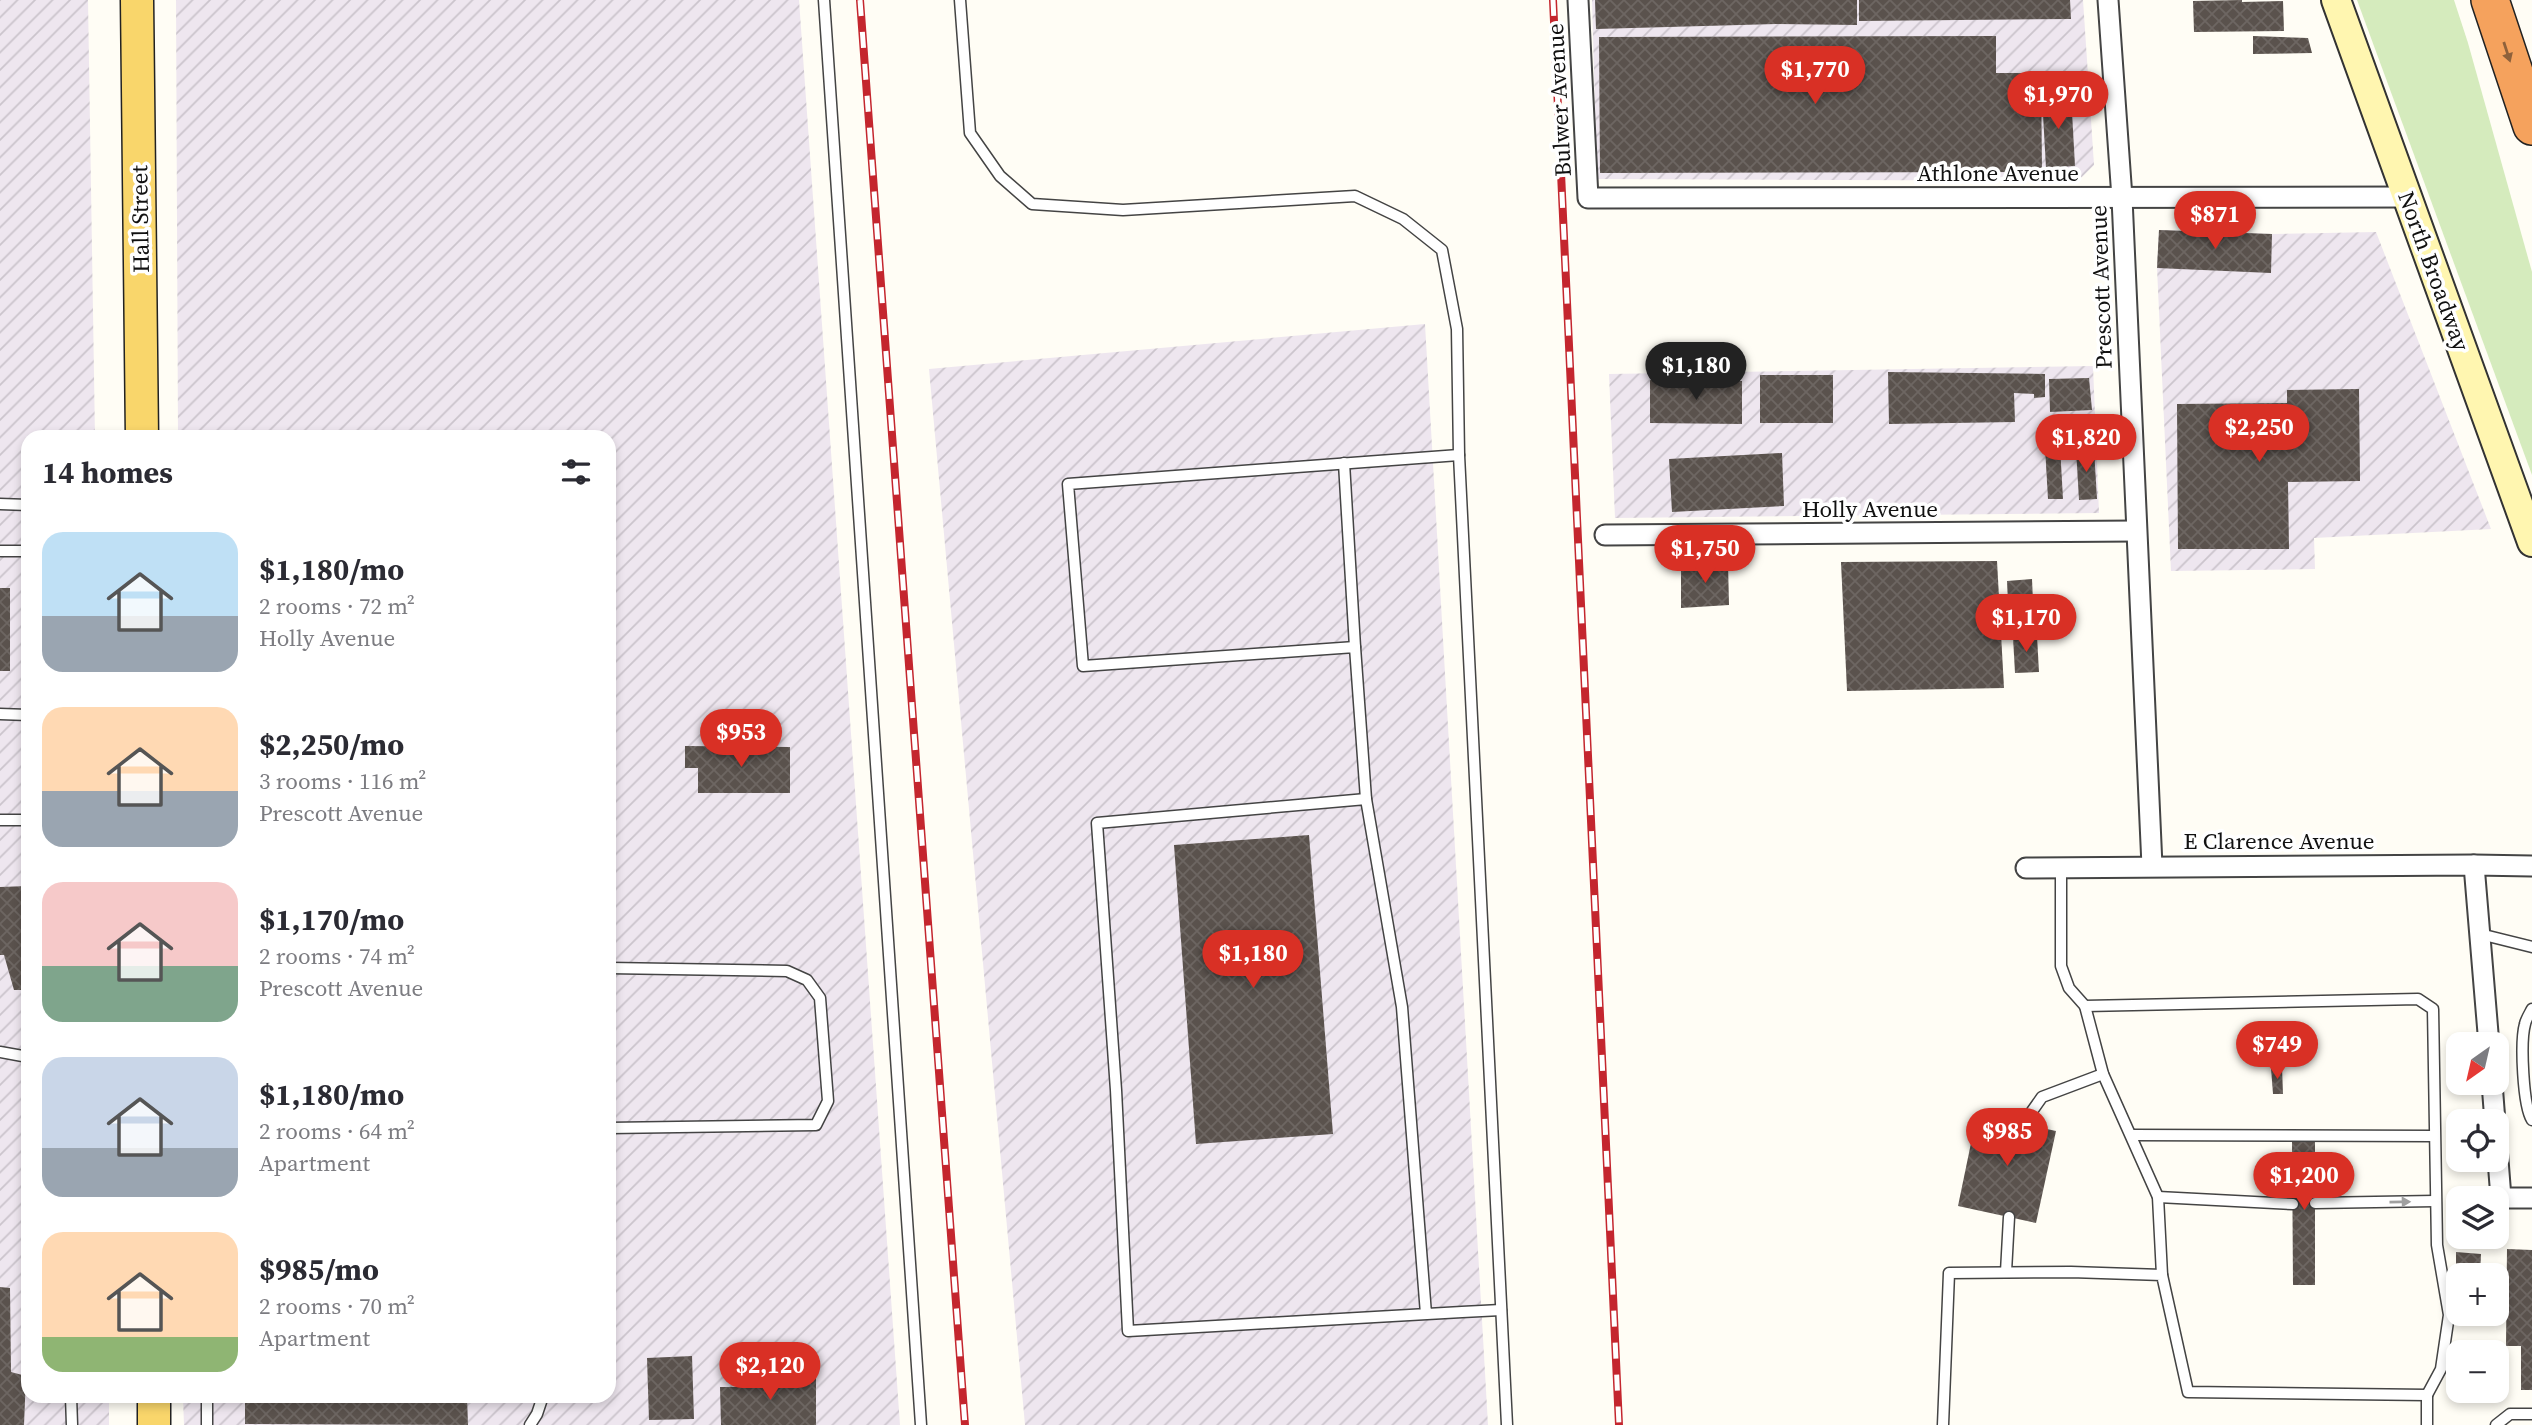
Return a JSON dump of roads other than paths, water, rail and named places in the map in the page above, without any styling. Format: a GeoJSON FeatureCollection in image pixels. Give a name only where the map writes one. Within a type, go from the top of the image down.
{"type":"FeatureCollection","features":[{"type":"Feature","properties":{"kind":"highway"},"geometry":{"type":"LineString","coordinates":[[2490,0],[2532,126]]}},
{"type":"Feature","properties":{"kind":"main road","name":"Hall Street"},"geometry":{"type":"LineString","coordinates":[[137,0],[142,430]]}},
{"type":"Feature","properties":{"kind":"main road","name":"North Broadway"},"geometry":{"type":"LineString","coordinates":[[2336,0],[2532,542]]}},
{"type":"Feature","properties":{"kind":"main road"},"geometry":{"type":"LineString","coordinates":[[154,1425],[155,1403]]}},
{"type":"Feature","properties":{"kind":"street","name":"Bulwer Avenue"},"geometry":{"type":"LineString","coordinates":[[1578,0],[1588,198]]}},
{"type":"Feature","properties":{"kind":"street","name":"Prescott Avenue"},"geometry":{"type":"LineString","coordinates":[[2108,0],[2122,198],[2152,866]]}},
{"type":"Feature","properties":{"kind":"street","name":"Athlone Avenue"},"geometry":{"type":"LineString","coordinates":[[1588,198],[2408,197]]}},
{"type":"Feature","properties":{"kind":"street","name":"Holly Avenue"},"geometry":{"type":"LineString","coordinates":[[1605,535],[2136,531]]}},
{"type":"Feature","properties":{"kind":"street"},"geometry":{"type":"LineString","coordinates":[[2474,865],[2488,1032]]}},
{"type":"Feature","properties":{"kind":"street","name":"E Clarence Avenue"},"geometry":{"type":"LineString","coordinates":[[2026,868],[2532,866]]}},
{"type":"Feature","properties":{"kind":"street"},"geometry":{"type":"LineString","coordinates":[[2499,1172],[2501,1198],[2532,1198]]}},
{"type":"Feature","properties":{"kind":"lane"},"geometry":{"type":"LineString","coordinates":[[824,0],[921,1425]]}},
{"type":"Feature","properties":{"kind":"lane"},"geometry":{"type":"LineString","coordinates":[[960,0],[970,132],[1000,176],[1032,204],[1123,210],[1354,195],[1403,219],[1442,250],[1457,329],[1459,454],[1507,1425]]}},
{"type":"Feature","properties":{"kind":"lane"},"geometry":{"type":"LineString","coordinates":[[1355,647],[1083,666],[1068,484],[1459,454]]}},
{"type":"Feature","properties":{"kind":"lane"},"geometry":{"type":"LineString","coordinates":[[1343,463],[1366,799],[1402,1007],[1426,1314]]}},
{"type":"Feature","properties":{"kind":"lane"},"geometry":{"type":"LineString","coordinates":[[0,504],[21,505]]}},
{"type":"Feature","properties":{"kind":"lane"},"geometry":{"type":"LineString","coordinates":[[0,551],[21,551]]}},
{"type":"Feature","properties":{"kind":"lane"},"geometry":{"type":"LineString","coordinates":[[0,714],[21,715]]}},
{"type":"Feature","properties":{"kind":"lane"},"geometry":{"type":"LineString","coordinates":[[1366,799],[1097,823],[1116,1090],[1128,1331],[1501,1310]]}},
{"type":"Feature","properties":{"kind":"lane"},"geometry":{"type":"LineString","coordinates":[[0,820],[21,820]]}},
{"type":"Feature","properties":{"kind":"lane"},"geometry":{"type":"LineString","coordinates":[[2061,867],[2061,966],[2069,988],[2085,1006],[2103,1074],[2158,1196],[2162,1275],[2188,1392],[2427,1395]]}},
{"type":"Feature","properties":{"kind":"lane"},"geometry":{"type":"LineString","coordinates":[[2480,934],[2532,947]]}},
{"type":"Feature","properties":{"kind":"lane"},"geometry":{"type":"LineString","coordinates":[[616,968],[787,971],[807,980],[820,998],[828,1101],[816,1125],[616,1128]]}},
{"type":"Feature","properties":{"kind":"lane"},"geometry":{"type":"LineString","coordinates":[[2085,1006],[2418,999],[2433,1009],[2437,1245],[2449,1315],[2441,1369],[2427,1395],[2427,1425]]}},
{"type":"Feature","properties":{"kind":"lane"},"geometry":{"type":"LineString","coordinates":[[2532,1009],[2525,1024],[2523,1070],[2527,1112],[2532,1119]]}},
{"type":"Feature","properties":{"kind":"lane"},"geometry":{"type":"LineString","coordinates":[[0,1052],[21,1056]]}},
{"type":"Feature","properties":{"kind":"lane"},"geometry":{"type":"LineString","coordinates":[[2023,1124],[2042,1097],[2103,1074]]}},
{"type":"Feature","properties":{"kind":"lane"},"geometry":{"type":"LineString","coordinates":[[2132,1135],[2434,1136]]}},
{"type":"Feature","properties":{"kind":"lane"},"geometry":{"type":"LineString","coordinates":[[2158,1196],[2292,1204]]}},
{"type":"Feature","properties":{"kind":"lane"},"geometry":{"type":"LineString","coordinates":[[2315,1203],[2435,1201]]}},
{"type":"Feature","properties":{"kind":"lane"},"geometry":{"type":"LineString","coordinates":[[2006,1272],[2009,1217]]}},
{"type":"Feature","properties":{"kind":"lane"},"geometry":{"type":"LineString","coordinates":[[1943,1425],[1949,1273],[2162,1275]]}},
{"type":"Feature","properties":{"kind":"lane"},"geometry":{"type":"LineString","coordinates":[[71,1403],[72,1425]]}},
{"type":"Feature","properties":{"kind":"lane"},"geometry":{"type":"LineString","coordinates":[[207,1403],[207,1425]]}},
{"type":"Feature","properties":{"kind":"lane"},"geometry":{"type":"LineString","coordinates":[[530,1425],[541,1403]]}},
{"type":"Feature","properties":{"kind":"lane"},"geometry":{"type":"LineString","coordinates":[[2496,1425],[2510,1414],[2532,1414]]}},
{"type":"Feature","properties":{"kind":"railway"},"geometry":{"type":"LineString","coordinates":[[860,0],[965,1425]]}},
{"type":"Feature","properties":{"kind":"railway"},"geometry":{"type":"LineString","coordinates":[[1553,0],[1619,1425]]}}]}
